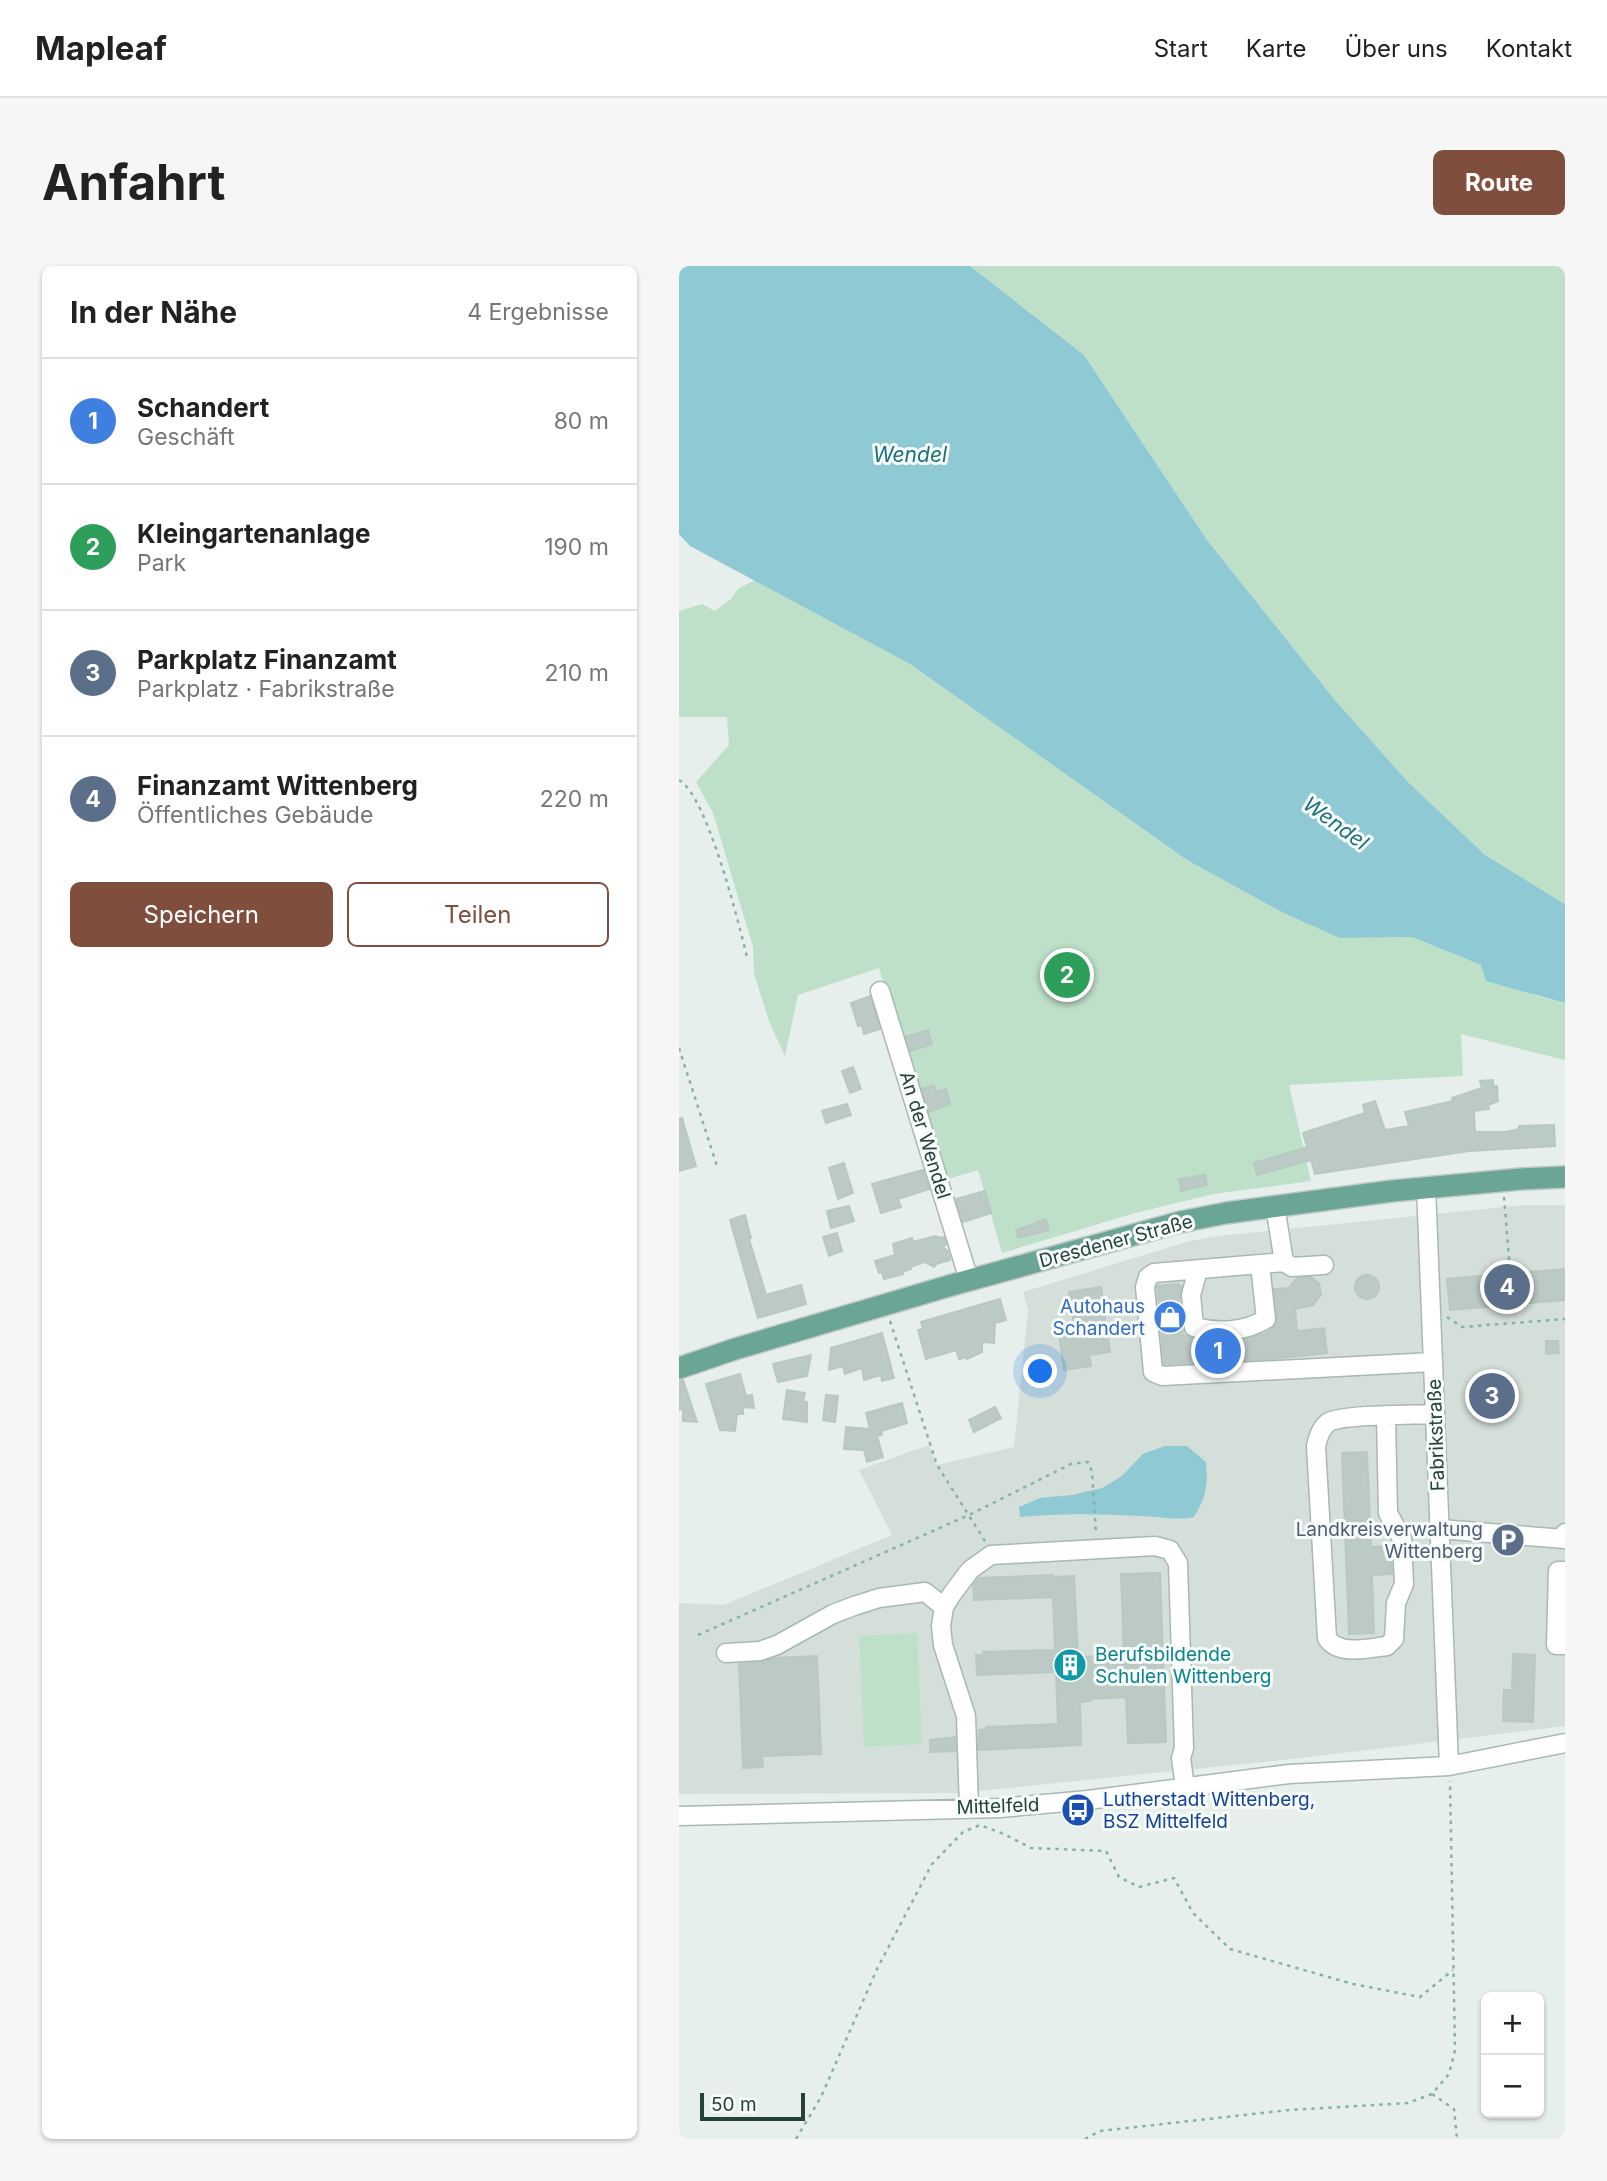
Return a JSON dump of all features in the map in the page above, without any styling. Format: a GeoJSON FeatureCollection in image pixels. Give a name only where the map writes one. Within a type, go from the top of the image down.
{"type":"FeatureCollection","features":[{"type":"Feature","properties":{"kind":"main road","name":"Dresdener Straße"},"geometry":{"type":"LineString","coordinates":[[679,1368],[735,1349],[1155,1227],[1226,1213],[1426,1187],[1565,1177]]}},
{"type":"Feature","properties":{"kind":"street","name":"An der Wendel"},"geometry":{"type":"LineString","coordinates":[[880,991],[969,1280]]}},
{"type":"Feature","properties":{"kind":"street","name":"Fabrikstraße"},"geometry":{"type":"LineString","coordinates":[[1426,1187],[1449,1766]]}},
{"type":"Feature","properties":{"kind":"street"},"geometry":{"type":"LineString","coordinates":[[1275,1206],[1284,1262]]}},
{"type":"Feature","properties":{"kind":"street"},"geometry":{"type":"LineString","coordinates":[[1324,1265],[1292,1266],[1284,1262],[1154,1273],[1148,1277],[1145,1287],[1153,1372],[1162,1376],[1433,1362]]}},
{"type":"Feature","properties":{"kind":"street"},"geometry":{"type":"LineString","coordinates":[[1198,1270],[1191,1296],[1194,1327],[1211,1331],[1252,1327],[1266,1319],[1260,1265]]}},
{"type":"Feature","properties":{"kind":"street"},"geometry":{"type":"LineString","coordinates":[[1386,1417],[1388,1513],[1402,1539],[1404,1584],[1396,1603],[1394,1639],[1387,1647],[1342,1649],[1335,1647],[1327,1638],[1318,1436],[1330,1422],[1348,1418],[1435,1414]]}},
{"type":"Feature","properties":{"kind":"street"},"geometry":{"type":"LineString","coordinates":[[1440,1529],[1565,1539],[1565,1533]]}},
{"type":"Feature","properties":{"kind":"street"},"geometry":{"type":"LineString","coordinates":[[969,1808],[966,1716],[943,1645],[941,1626],[944,1607],[970,1570],[991,1555],[1155,1546],[1170,1550],[1178,1563],[1184,1748],[1181,1758],[1185,1787]]}},
{"type":"Feature","properties":{"kind":"street"},"geometry":{"type":"LineString","coordinates":[[1565,1571],[1558,1571],[1556,1645],[1565,1645]]}},
{"type":"Feature","properties":{"kind":"street"},"geometry":{"type":"LineString","coordinates":[[726,1653],[760,1651],[777,1645],[833,1614],[879,1598],[925,1592],[944,1607]]}},
{"type":"Feature","properties":{"kind":"street","name":"Mittelfeld"},"geometry":{"type":"LineString","coordinates":[[679,1816],[1048,1804],[1305,1773],[1449,1766],[1565,1743]]}},
{"type":"Feature","properties":{"kind":"path"},"geometry":{"type":"LineString","coordinates":[[679,780],[694,795],[711,835],[747,957]]}},
{"type":"Feature","properties":{"kind":"path"},"geometry":{"type":"LineString","coordinates":[[679,1048],[717,1166]]}},
{"type":"Feature","properties":{"kind":"path"},"geometry":{"type":"LineString","coordinates":[[1503,1180],[1510,1271]]}},
{"type":"Feature","properties":{"kind":"path"},"geometry":{"type":"LineString","coordinates":[[884,1305],[937,1465],[991,1555]]}},
{"type":"Feature","properties":{"kind":"path"},"geometry":{"type":"LineString","coordinates":[[1442,1314],[1462,1327],[1565,1319]]}},
{"type":"Feature","properties":{"kind":"path"},"geometry":{"type":"LineString","coordinates":[[698,1635],[969,1515],[1071,1464],[1089,1462],[1092,1471],[1096,1549]]}},
{"type":"Feature","properties":{"kind":"path"},"geometry":{"type":"LineString","coordinates":[[1085,2139],[1100,2131],[1289,2110],[1408,2103],[1432,2095],[1449,2074],[1455,2050],[1449,1766]]}},
{"type":"Feature","properties":{"kind":"path"},"geometry":{"type":"LineString","coordinates":[[796,2139],[821,2098],[877,1969],[932,1864],[963,1832],[981,1825],[1031,1848],[1106,1851],[1119,1877],[1139,1887],[1174,1878],[1193,1913],[1230,1949],[1266,1961],[1353,1984],[1420,1997],[1453,1970]]}},
{"type":"Feature","properties":{"kind":"path"},"geometry":{"type":"LineString","coordinates":[[1432,2095],[1454,2109],[1457,2139]]}},
{"type":"Feature","properties":{"kind":"shaded area"},"geometry":{"type":"Polygon","coordinates":[[[1524,1205],[1565,1205],[1565,1726],[1301,1758],[959,1793],[679,1794],[679,1603],[724,1605],[892,1535],[859,1470],[929,1445],[937,1465],[1014,1447],[1028,1310],[1023,1292],[1190,1241],[1218,1236],[1524,1205]]]}},
{"type":"Feature","properties":{"kind":"green space"},"geometry":{"type":"Polygon","coordinates":[[[970,266],[1565,266],[1565,904],[1485,855],[1408,782],[1334,699],[1207,540],[1084,355],[970,266]]]}},
{"type":"Feature","properties":{"kind":"green space"},"geometry":{"type":"Polygon","coordinates":[[[755,580],[910,664],[1187,860],[1340,938],[1412,937],[1481,965],[1537,996],[1565,1003],[1565,1060],[1461,1034],[1463,1076],[1289,1085],[1311,1181],[1214,1194],[1135,1213],[1002,1253],[978,1170],[945,1180],[879,968],[798,995],[785,1056],[769,1021],[754,974],[753,947],[713,813],[696,782],[729,745],[727,717],[679,717],[679,611],[702,604],[715,611],[731,599],[738,589],[755,580]]]}},
{"type":"Feature","properties":{"kind":"green space"},"geometry":{"type":"Polygon","coordinates":[[[917,1633],[922,1744],[864,1747],[859,1636],[917,1633]]]}},
{"type":"Feature","properties":{"kind":"water","name":"Wendel"},"geometry":{"type":"Polygon","coordinates":[[[679,266],[970,266],[1084,355],[1207,540],[1334,699],[1408,782],[1485,855],[1565,904],[1565,1003],[1486,981],[1481,965],[1412,937],[1340,938],[1284,913],[1187,860],[910,664],[690,546],[679,534],[679,266]]]}},
{"type":"Feature","properties":{"kind":"water"},"geometry":{"type":"Polygon","coordinates":[[[1165,1446],[1187,1446],[1206,1462],[1205,1491],[1194,1517],[1080,1514],[1020,1517],[1019,1507],[1040,1498],[1072,1495],[1102,1488],[1122,1476],[1143,1454],[1165,1446]]]}},
{"type":"Feature","properties":{"kind":"building"},"geometry":{"type":"Polygon","coordinates":[[[870,996],[880,1029],[864,1034],[862,1025],[858,1026],[851,1003],[870,996]]]}},
{"type":"Feature","properties":{"kind":"building"},"geometry":{"type":"Polygon","coordinates":[[[928,1030],[932,1044],[910,1051],[906,1037],[928,1030]]]}},
{"type":"Feature","properties":{"kind":"building"},"geometry":{"type":"Polygon","coordinates":[[[853,1067],[861,1089],[850,1093],[842,1071],[853,1067]]]}},
{"type":"Feature","properties":{"kind":"building"},"geometry":{"type":"Polygon","coordinates":[[[1493,1080],[1493,1086],[1497,1086],[1498,1101],[1488,1105],[1489,1109],[1474,1111],[1475,1132],[1506,1132],[1519,1129],[1519,1126],[1554,1125],[1555,1146],[1469,1151],[1315,1174],[1311,1160],[1257,1175],[1254,1163],[1307,1147],[1303,1133],[1365,1113],[1363,1105],[1375,1101],[1385,1130],[1409,1126],[1405,1112],[1453,1101],[1452,1098],[1482,1088],[1480,1081],[1493,1080]]]}},
{"type":"Feature","properties":{"kind":"building"},"geometry":{"type":"Polygon","coordinates":[[[934,1085],[936,1092],[946,1089],[950,1104],[929,1112],[922,1089],[934,1085]]]}},
{"type":"Feature","properties":{"kind":"building"},"geometry":{"type":"Polygon","coordinates":[[[847,1104],[851,1115],[826,1123],[822,1111],[847,1104]]]}},
{"type":"Feature","properties":{"kind":"building"},"geometry":{"type":"Polygon","coordinates":[[[682,1118],[696,1166],[679,1171],[679,1119],[682,1118]]]}},
{"type":"Feature","properties":{"kind":"building"},"geometry":{"type":"Polygon","coordinates":[[[844,1163],[853,1193],[838,1199],[829,1168],[844,1163]]]}},
{"type":"Feature","properties":{"kind":"building"},"geometry":{"type":"Polygon","coordinates":[[[923,1170],[929,1189],[898,1199],[901,1207],[881,1213],[872,1184],[923,1170]]]}},
{"type":"Feature","properties":{"kind":"building"},"geometry":{"type":"Polygon","coordinates":[[[1205,1175],[1207,1185],[1181,1191],[1179,1179],[1205,1175]]]}},
{"type":"Feature","properties":{"kind":"building"},"geometry":{"type":"Polygon","coordinates":[[[985,1191],[991,1213],[963,1222],[956,1199],[985,1191]]]}},
{"type":"Feature","properties":{"kind":"building"},"geometry":{"type":"Polygon","coordinates":[[[849,1206],[854,1221],[831,1228],[827,1211],[849,1206]]]}},
{"type":"Feature","properties":{"kind":"building"},"geometry":{"type":"Polygon","coordinates":[[[745,1215],[751,1238],[749,1239],[766,1295],[801,1285],[806,1304],[758,1318],[730,1220],[745,1215]]]}},
{"type":"Feature","properties":{"kind":"building"},"geometry":{"type":"Polygon","coordinates":[[[1046,1219],[1049,1230],[1018,1238],[1016,1230],[1046,1219]]]}},
{"type":"Feature","properties":{"kind":"building"},"geometry":{"type":"Polygon","coordinates":[[[837,1233],[842,1251],[829,1256],[823,1237],[837,1233]]]}},
{"type":"Feature","properties":{"kind":"building"},"geometry":{"type":"Polygon","coordinates":[[[935,1236],[944,1237],[946,1244],[943,1248],[948,1251],[950,1260],[934,1267],[925,1262],[910,1267],[911,1269],[902,1272],[903,1274],[884,1279],[882,1272],[879,1273],[875,1261],[895,1255],[893,1244],[912,1238],[913,1242],[935,1236]]]}},
{"type":"Feature","properties":{"kind":"building"},"geometry":{"type":"Polygon","coordinates":[[[1565,1269],[1565,1300],[1450,1310],[1447,1279],[1502,1274],[1502,1271],[1518,1270],[1519,1273],[1565,1269]]]}},
{"type":"Feature","properties":{"kind":"building"},"geometry":{"type":"Polygon","coordinates":[[[1367,1275],[1376,1278],[1379,1287],[1376,1296],[1367,1299],[1358,1296],[1355,1287],[1358,1278],[1367,1275]]]}},
{"type":"Feature","properties":{"kind":"building","name":"Autohaus Schandert"},"geometry":{"type":"Polygon","coordinates":[[[1311,1277],[1319,1283],[1321,1295],[1313,1305],[1295,1309],[1297,1331],[1324,1328],[1327,1353],[1271,1359],[1164,1364],[1157,1286],[1182,1286],[1179,1301],[1183,1335],[1203,1341],[1232,1341],[1265,1334],[1272,1329],[1277,1319],[1274,1289],[1289,1288],[1297,1278],[1311,1277]]]}},
{"type":"Feature","properties":{"kind":"building"},"geometry":{"type":"Polygon","coordinates":[[[1101,1287],[1110,1352],[1089,1355],[1091,1366],[1064,1370],[1059,1334],[1075,1331],[1069,1292],[1101,1287]]]}},
{"type":"Feature","properties":{"kind":"building"},"geometry":{"type":"Polygon","coordinates":[[[1000,1299],[1006,1320],[995,1323],[994,1343],[982,1342],[982,1352],[967,1359],[959,1359],[956,1350],[926,1359],[918,1330],[923,1329],[921,1322],[1000,1299]]]}},
{"type":"Feature","properties":{"kind":"building"},"geometry":{"type":"Polygon","coordinates":[[[882,1333],[894,1378],[882,1381],[881,1375],[864,1380],[862,1368],[845,1374],[843,1366],[829,1370],[831,1348],[882,1333]]]}},
{"type":"Feature","properties":{"kind":"building"},"geometry":{"type":"Polygon","coordinates":[[[1546,1341],[1558,1341],[1559,1353],[1546,1354],[1546,1341]]]}},
{"type":"Feature","properties":{"kind":"building"},"geometry":{"type":"Polygon","coordinates":[[[811,1355],[807,1376],[778,1382],[773,1364],[811,1355]]]}},
{"type":"Feature","properties":{"kind":"building"},"geometry":{"type":"Polygon","coordinates":[[[1050,1369],[1051,1382],[1031,1384],[1029,1371],[1050,1369]]]}},
{"type":"Feature","properties":{"kind":"building"},"geometry":{"type":"Polygon","coordinates":[[[740,1374],[746,1396],[752,1395],[754,1408],[743,1407],[743,1414],[737,1414],[735,1431],[720,1430],[706,1384],[740,1374]]]}},
{"type":"Feature","properties":{"kind":"building"},"geometry":{"type":"Polygon","coordinates":[[[683,1380],[697,1422],[683,1421],[683,1408],[679,1410],[679,1381],[683,1380]]]}},
{"type":"Feature","properties":{"kind":"building"},"geometry":{"type":"Polygon","coordinates":[[[787,1390],[805,1393],[803,1401],[807,1402],[807,1422],[783,1419],[787,1390]]]}},
{"type":"Feature","properties":{"kind":"building"},"geometry":{"type":"Polygon","coordinates":[[[826,1395],[838,1396],[835,1422],[823,1420],[826,1395]]]}},
{"type":"Feature","properties":{"kind":"building"},"geometry":{"type":"Polygon","coordinates":[[[902,1403],[907,1423],[881,1431],[882,1435],[877,1436],[883,1457],[867,1462],[864,1450],[844,1449],[846,1427],[870,1429],[866,1413],[902,1403]]]}},
{"type":"Feature","properties":{"kind":"building"},"geometry":{"type":"Polygon","coordinates":[[[995,1407],[1001,1418],[974,1432],[969,1420],[995,1407]]]}},
{"type":"Feature","properties":{"kind":"building"},"geometry":{"type":"Polygon","coordinates":[[[1367,1452],[1371,1547],[1391,1546],[1392,1574],[1372,1575],[1374,1633],[1349,1634],[1342,1453],[1367,1452]]]}},
{"type":"Feature","properties":{"kind":"building","name":"Berufsbildende Schulen Wittenberg"},"geometry":{"type":"Polygon","coordinates":[[[1160,1573],[1166,1742],[1128,1743],[1126,1697],[1080,1702],[1081,1745],[978,1750],[979,1730],[986,1727],[1058,1724],[1056,1672],[977,1675],[976,1655],[983,1655],[983,1652],[1055,1650],[1053,1597],[974,1600],[973,1585],[977,1580],[1074,1576],[1078,1657],[1124,1655],[1121,1574],[1160,1573]]]}},
{"type":"Feature","properties":{"kind":"building"},"geometry":{"type":"Polygon","coordinates":[[[1513,1654],[1535,1655],[1533,1722],[1503,1721],[1504,1690],[1512,1690],[1513,1654]]]}},
{"type":"Feature","properties":{"kind":"building"},"geometry":{"type":"Polygon","coordinates":[[[817,1656],[821,1754],[762,1756],[763,1767],[743,1768],[739,1664],[775,1658],[817,1656]]]}},
{"type":"Feature","properties":{"kind":"building"},"geometry":{"type":"Polygon","coordinates":[[[955,1737],[956,1751],[930,1752],[930,1740],[955,1737]]]}},
{"type":"Feature","properties":{"kind":"place","name":"Kleingartenanlage"},"geometry":{"type":"Point","coordinates":[1067,975]}},
{"type":"Feature","properties":{"kind":"place","name":"Finanzamt Wittenberg"},"geometry":{"type":"Point","coordinates":[1507,1287]}},
{"type":"Feature","properties":{"kind":"place","name":"Autohaus Schandert"},"geometry":{"type":"Point","coordinates":[1170,1317]}},
{"type":"Feature","properties":{"kind":"place","name":"Schandert"},"geometry":{"type":"Point","coordinates":[1218,1351]}},
{"type":"Feature","properties":{"kind":"place","name":"Parkplatz Finanzamt"},"geometry":{"type":"Point","coordinates":[1492,1396]}},
{"type":"Feature","properties":{"kind":"place","name":"Landkreisverwaltung Wittenberg"},"geometry":{"type":"Point","coordinates":[1508,1540]}},
{"type":"Feature","properties":{"kind":"place","name":"Berufsbildende Schulen Wittenberg"},"geometry":{"type":"Point","coordinates":[1070,1665]}},
{"type":"Feature","properties":{"kind":"place","name":"Lutherstadt Wittenberg, BSZ Mittelfeld"},"geometry":{"type":"Point","coordinates":[1078,1810]}}]}
